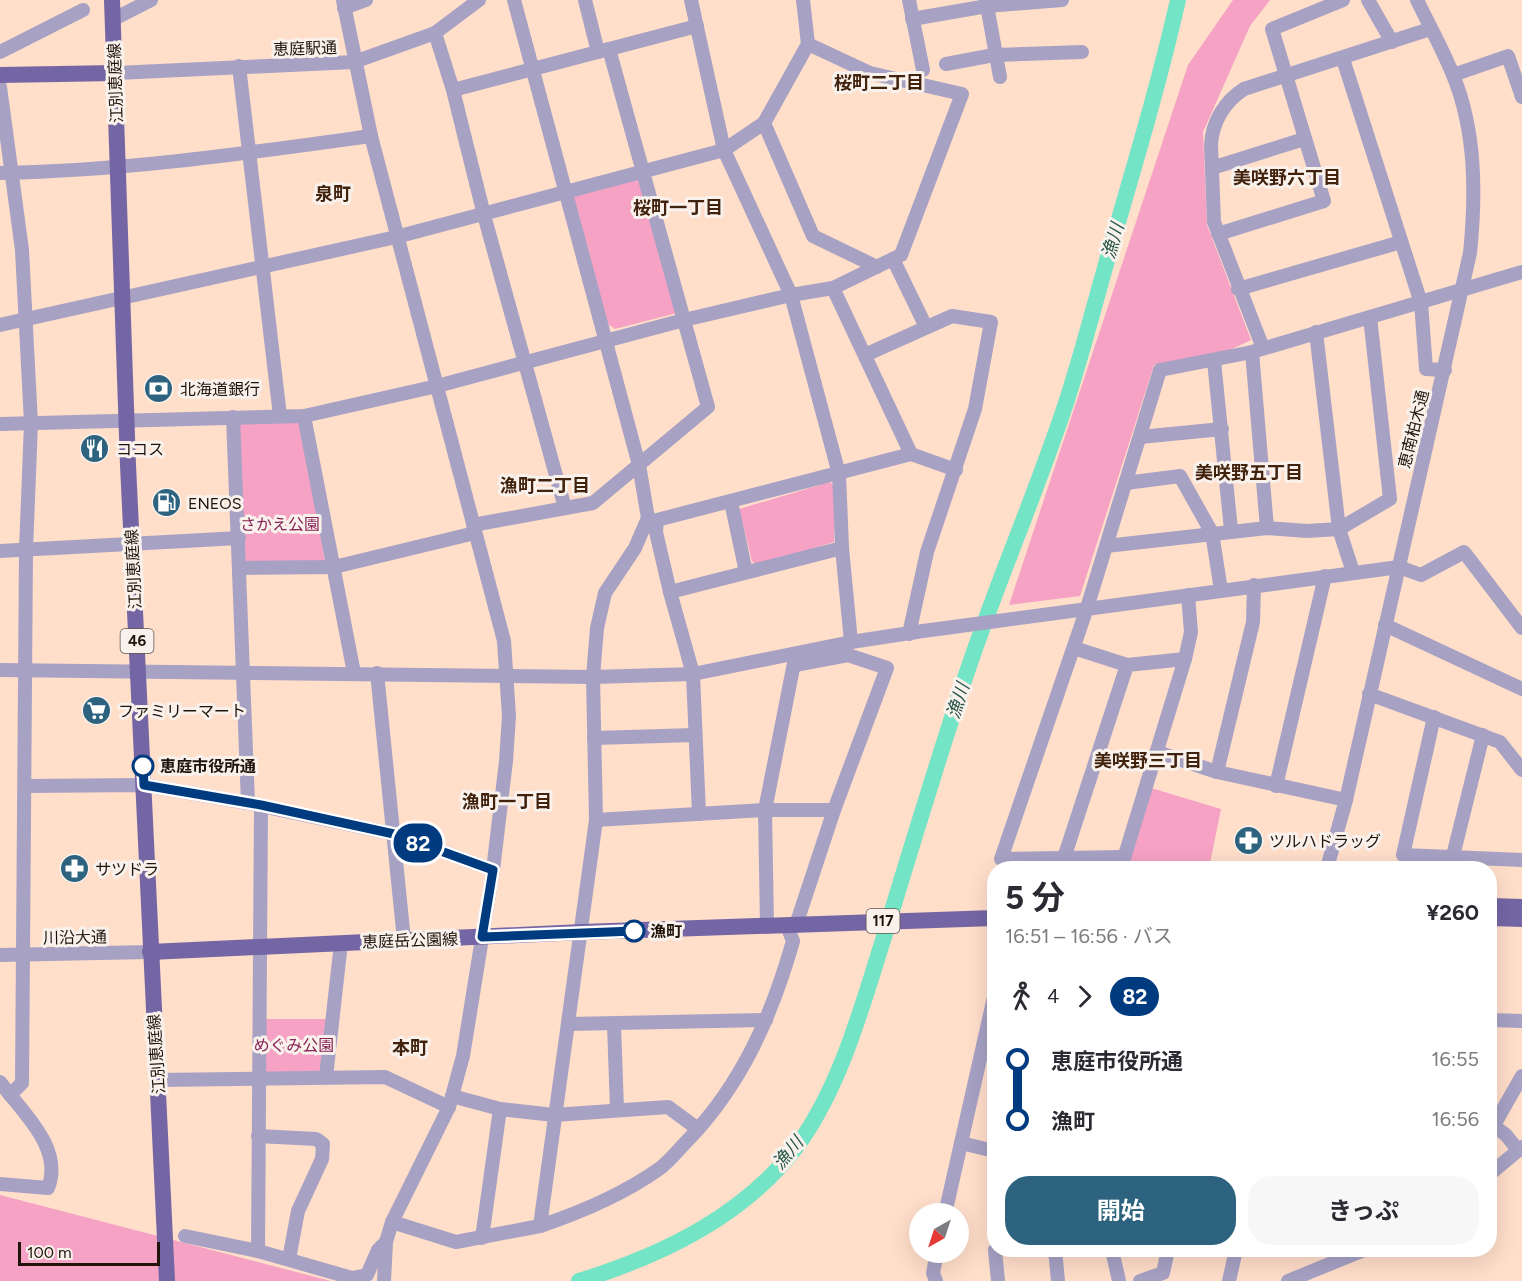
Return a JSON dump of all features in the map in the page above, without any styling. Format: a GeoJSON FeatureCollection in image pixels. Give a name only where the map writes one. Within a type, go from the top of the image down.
{"type":"FeatureCollection","features":[{"type":"Feature","properties":{"kind":"main road","name":"江別恵庭線"},"geometry":{"type":"LineString","coordinates":[[112,0],[150,952],[167,1281]]}},
{"type":"Feature","properties":{"kind":"main road"},"geometry":{"type":"LineString","coordinates":[[0,75],[116,73]]}},
{"type":"Feature","properties":{"kind":"main road"},"geometry":{"type":"LineString","coordinates":[[1497,906],[1522,907]]}},
{"type":"Feature","properties":{"kind":"main road","name":"恵庭岳公園線"},"geometry":{"type":"LineString","coordinates":[[150,952],[582,932],[987,918]]}},
{"type":"Feature","properties":{"kind":"main road"},"geometry":{"type":"LineString","coordinates":[[1497,918],[1522,919]]}},
{"type":"Feature","properties":{"kind":"street"},"geometry":{"type":"LineString","coordinates":[[112,20],[151,0]]}},
{"type":"Feature","properties":{"kind":"street"},"geometry":{"type":"LineString","coordinates":[[366,0],[344,4],[354,62],[396,237],[504,641],[509,716],[493,870],[472,1005],[451,1101],[392,1222],[386,1242],[384,1281]]}},
{"type":"Feature","properties":{"kind":"street","name":"恵庭駅通"},"geometry":{"type":"LineString","coordinates":[[116,73],[354,62],[435,33],[479,0]]}},
{"type":"Feature","properties":{"kind":"street"},"geometry":{"type":"LineString","coordinates":[[514,0],[639,465],[648,518],[635,548],[605,593],[597,628],[593,677],[596,820],[540,1226]]}},
{"type":"Feature","properties":{"kind":"street"},"geometry":{"type":"LineString","coordinates":[[240,568],[334,567],[474,529],[593,503],[708,407],[642,173],[604,50],[585,0]]}},
{"type":"Feature","properties":{"kind":"street"},"geometry":{"type":"LineString","coordinates":[[691,0],[724,150],[790,295],[839,474],[842,548],[851,642]]}},
{"type":"Feature","properties":{"kind":"street"},"geometry":{"type":"LineString","coordinates":[[0,325],[396,237],[724,150],[764,123],[808,44],[802,0]]}},
{"type":"Feature","properties":{"kind":"street"},"geometry":{"type":"LineString","coordinates":[[909,0],[923,70]]}},
{"type":"Feature","properties":{"kind":"street"},"geometry":{"type":"LineString","coordinates":[[912,19],[986,3],[1062,0]]}},
{"type":"Feature","properties":{"kind":"street"},"geometry":{"type":"LineString","coordinates":[[1218,234],[1324,201],[1272,29],[1343,0]]}},
{"type":"Feature","properties":{"kind":"street"},"geometry":{"type":"LineString","coordinates":[[1368,0],[1392,42]]}},
{"type":"Feature","properties":{"kind":"street","name":"恵南柏木通"},"geometry":{"type":"LineString","coordinates":[[1329,861],[1346,800],[1470,253],[1473,187],[1468,130],[1453,75],[1417,0]]}},
{"type":"Feature","properties":{"kind":"street"},"geometry":{"type":"LineString","coordinates":[[986,3],[994,55],[1000,77]]}},
{"type":"Feature","properties":{"kind":"street"},"geometry":{"type":"LineString","coordinates":[[0,52],[83,10]]}},
{"type":"Feature","properties":{"kind":"street"},"geometry":{"type":"LineString","coordinates":[[453,90],[697,26]]}},
{"type":"Feature","properties":{"kind":"street"},"geometry":{"type":"LineString","coordinates":[[1267,528],[1258,350],[1214,222],[1212,133],[1221,113],[1231,99],[1244,89],[1343,59],[1430,29]]}},
{"type":"Feature","properties":{"kind":"street"},"geometry":{"type":"LineString","coordinates":[[435,33],[453,90],[484,215],[565,508]]}},
{"type":"Feature","properties":{"kind":"street"},"geometry":{"type":"LineString","coordinates":[[0,424],[304,416],[437,386],[684,320],[790,295],[833,288],[901,255],[962,94],[870,73],[808,44]]}},
{"type":"Feature","properties":{"kind":"street"},"geometry":{"type":"LineString","coordinates":[[946,64],[994,55],[1082,52]]}},
{"type":"Feature","properties":{"kind":"street"},"geometry":{"type":"LineString","coordinates":[[1453,75],[1508,56],[1522,97]]}},
{"type":"Feature","properties":{"kind":"street"},"geometry":{"type":"LineString","coordinates":[[1343,59],[1421,303],[1426,369],[1444,370]]}},
{"type":"Feature","properties":{"kind":"street"},"geometry":{"type":"LineString","coordinates":[[239,66],[280,416]]}},
{"type":"Feature","properties":{"kind":"street"},"geometry":{"type":"LineString","coordinates":[[0,87],[6,173],[21,250],[27,320],[31,423],[26,550],[27,669],[22,1083],[4,1090],[45,1142],[51,1161],[52,1178],[48,1188],[0,1184]]}},
{"type":"Feature","properties":{"kind":"street"},"geometry":{"type":"LineString","coordinates":[[764,123],[813,236],[877,267]]}},
{"type":"Feature","properties":{"kind":"street"},"geometry":{"type":"LineString","coordinates":[[6,173],[118,166],[248,153],[371,136]]}},
{"type":"Feature","properties":{"kind":"street"},"geometry":{"type":"LineString","coordinates":[[1212,168],[1304,139]]}},
{"type":"Feature","properties":{"kind":"street"},"geometry":{"type":"LineString","coordinates":[[1238,289],[1401,242]]}},
{"type":"Feature","properties":{"kind":"street"},"geometry":{"type":"LineString","coordinates":[[893,259],[926,327]]}},
{"type":"Feature","properties":{"kind":"street"},"geometry":{"type":"LineString","coordinates":[[1099,861],[1064,858],[1000,859],[1074,648],[1160,370],[1215,361],[1258,350],[1522,272]]}},
{"type":"Feature","properties":{"kind":"street"},"geometry":{"type":"LineString","coordinates":[[833,288],[911,454]]}},
{"type":"Feature","properties":{"kind":"street"},"geometry":{"type":"LineString","coordinates":[[865,355],[952,316],[991,322],[975,409],[927,552],[916,632]]}},
{"type":"Feature","properties":{"kind":"street"},"geometry":{"type":"LineString","coordinates":[[1107,546],[1231,530],[1340,529],[1390,499],[1370,317]]}},
{"type":"Feature","properties":{"kind":"street"},"geometry":{"type":"LineString","coordinates":[[1316,333],[1340,529],[1353,572]]}},
{"type":"Feature","properties":{"kind":"street"},"geometry":{"type":"LineString","coordinates":[[1215,361],[1231,530]]}},
{"type":"Feature","properties":{"kind":"street"},"geometry":{"type":"LineString","coordinates":[[304,416],[354,672]]}},
{"type":"Feature","properties":{"kind":"street"},"geometry":{"type":"LineString","coordinates":[[233,417],[243,672],[255,804],[260,947],[258,1251]]}},
{"type":"Feature","properties":{"kind":"street"},"geometry":{"type":"LineString","coordinates":[[1140,437],[1221,429]]}},
{"type":"Feature","properties":{"kind":"street"},"geometry":{"type":"LineString","coordinates":[[699,814],[693,674],[670,592],[656,532],[657,520],[911,454],[956,470]]}},
{"type":"Feature","properties":{"kind":"street"},"geometry":{"type":"LineString","coordinates":[[1126,483],[1179,476],[1212,533],[1221,590]]}},
{"type":"Feature","properties":{"kind":"street"},"geometry":{"type":"LineString","coordinates":[[731,502],[746,572]]}},
{"type":"Feature","properties":{"kind":"street"},"geometry":{"type":"LineString","coordinates":[[0,550],[239,538]]}},
{"type":"Feature","properties":{"kind":"street"},"geometry":{"type":"LineString","coordinates":[[670,592],[842,548]]}},
{"type":"Feature","properties":{"kind":"street"},"geometry":{"type":"LineString","coordinates":[[795,659],[851,642],[1254,585],[1399,567],[1421,575],[1464,552],[1522,628]]}},
{"type":"Feature","properties":{"kind":"street"},"geometry":{"type":"LineString","coordinates":[[1276,786],[1325,576]]}},
{"type":"Feature","properties":{"kind":"street"},"geometry":{"type":"LineString","coordinates":[[1217,772],[1253,622],[1254,585]]}},
{"type":"Feature","properties":{"kind":"street"},"geometry":{"type":"LineString","coordinates":[[1123,861],[1185,659],[1191,632],[1188,596]]}},
{"type":"Feature","properties":{"kind":"street"},"geometry":{"type":"LineString","coordinates":[[1385,625],[1522,689]]}},
{"type":"Feature","properties":{"kind":"street"},"geometry":{"type":"LineString","coordinates":[[1074,648],[1127,665],[1185,659]]}},
{"type":"Feature","properties":{"kind":"street"},"geometry":{"type":"LineString","coordinates":[[0,670],[354,672],[506,677],[593,677],[693,674],[795,659],[848,655],[887,668],[791,925],[794,941],[779,990],[734,1085],[699,1129],[661,1168],[634,1185],[585,1211],[540,1226],[456,1242],[392,1222]]}},
{"type":"Feature","properties":{"kind":"street"},"geometry":{"type":"LineString","coordinates":[[766,926],[765,810],[795,659]]}},
{"type":"Feature","properties":{"kind":"street"},"geometry":{"type":"LineString","coordinates":[[1064,858],[1127,665]]}},
{"type":"Feature","properties":{"kind":"street"},"geometry":{"type":"LineString","coordinates":[[377,673],[404,940]]}},
{"type":"Feature","properties":{"kind":"street"},"geometry":{"type":"LineString","coordinates":[[1370,694],[1500,742],[1522,770]]}},
{"type":"Feature","properties":{"kind":"street"},"geometry":{"type":"LineString","coordinates":[[1434,717],[1403,855],[1522,860]]}},
{"type":"Feature","properties":{"kind":"street"},"geometry":{"type":"LineString","coordinates":[[594,738],[695,735]]}},
{"type":"Feature","properties":{"kind":"street"},"geometry":{"type":"LineString","coordinates":[[1454,856],[1483,735]]}},
{"type":"Feature","properties":{"kind":"street"},"geometry":{"type":"LineString","coordinates":[[1157,752],[1217,772],[1346,800]]}},
{"type":"Feature","properties":{"kind":"street"},"geometry":{"type":"LineString","coordinates":[[26,786],[144,785],[255,804],[394,834],[493,870]]}},
{"type":"Feature","properties":{"kind":"street"},"geometry":{"type":"LineString","coordinates":[[596,820],[765,810],[834,810]]}},
{"type":"Feature","properties":{"kind":"street"},"geometry":{"type":"LineString","coordinates":[[326,1077],[341,943]]}},
{"type":"Feature","properties":{"kind":"street","name":"川沿大通"},"geometry":{"type":"LineString","coordinates":[[0,955],[150,952]]}},
{"type":"Feature","properties":{"kind":"street"},"geometry":{"type":"LineString","coordinates":[[568,1024],[766,1020]]}},
{"type":"Feature","properties":{"kind":"street"},"geometry":{"type":"LineString","coordinates":[[1497,1020],[1522,1021]]}},
{"type":"Feature","properties":{"kind":"street"},"geometry":{"type":"LineString","coordinates":[[614,1024],[618,1109]]}},
{"type":"Feature","properties":{"kind":"street"},"geometry":{"type":"LineString","coordinates":[[947,1203],[987,1028]]}},
{"type":"Feature","properties":{"kind":"street"},"geometry":{"type":"LineString","coordinates":[[1497,1116],[1522,1076]]}},
{"type":"Feature","properties":{"kind":"street"},"geometry":{"type":"LineString","coordinates":[[158,1080],[385,1077],[451,1101],[554,1115],[668,1107],[699,1129]]}},
{"type":"Feature","properties":{"kind":"street"},"geometry":{"type":"LineString","coordinates":[[482,1238],[500,1109]]}},
{"type":"Feature","properties":{"kind":"street"},"geometry":{"type":"LineString","coordinates":[[1497,1128],[1520,1148],[1497,1168]]}},
{"type":"Feature","properties":{"kind":"street"},"geometry":{"type":"LineString","coordinates":[[258,1136],[316,1139],[323,1144],[322,1159],[298,1211],[289,1259]]}},
{"type":"Feature","properties":{"kind":"street"},"geometry":{"type":"LineString","coordinates":[[961,1143],[987,1149]]}},
{"type":"Feature","properties":{"kind":"street"},"geometry":{"type":"LineString","coordinates":[[185,1236],[258,1251],[352,1278],[367,1275],[378,1250],[386,1242]]}},
{"type":"Feature","properties":{"kind":"street"},"geometry":{"type":"LineString","coordinates":[[996,1257],[998,1281]]}},
{"type":"Feature","properties":{"kind":"street"},"geometry":{"type":"LineString","coordinates":[[1056,1257],[1058,1281]]}},
{"type":"Feature","properties":{"kind":"street"},"geometry":{"type":"LineString","coordinates":[[1114,1257],[1119,1281]]}},
{"type":"Feature","properties":{"kind":"street"},"geometry":{"type":"LineString","coordinates":[[1140,1281],[1163,1273],[1166,1257]]}},
{"type":"Feature","properties":{"kind":"street"},"geometry":{"type":"LineString","coordinates":[[1228,1281],[1234,1257]]}},
{"type":"Feature","properties":{"kind":"street"},"geometry":{"type":"LineString","coordinates":[[1288,1281],[1304,1278],[1349,1257]]}},
{"type":"Feature","properties":{"kind":"street"},"geometry":{"type":"LineString","coordinates":[[935,1263],[933,1273],[936,1281]]}},
{"type":"Feature","properties":{"kind":"green space"},"geometry":{"type":"Polygon","coordinates":[[[1233,0],[1270,0],[1250,26],[1203,132],[1207,225],[1251,340],[1219,355],[1154,365],[1080,596],[1009,605],[1188,65],[1233,0]]]}},
{"type":"Feature","properties":{"kind":"green space"},"geometry":{"type":"Polygon","coordinates":[[[641,176],[677,313],[615,329],[608,324],[572,197],[641,176]]]}},
{"type":"Feature","properties":{"kind":"green space","name":"さかえ公園"},"geometry":{"type":"Polygon","coordinates":[[[302,421],[325,562],[244,563],[238,427],[242,422],[302,421]]]}},
{"type":"Feature","properties":{"kind":"green space"},"geometry":{"type":"Polygon","coordinates":[[[830,482],[834,486],[834,542],[757,566],[752,561],[739,509],[830,482]]]}},
{"type":"Feature","properties":{"kind":"green space"},"geometry":{"type":"Polygon","coordinates":[[[1151,788],[1221,809],[1210,861],[1128,861],[1151,788]]]}},
{"type":"Feature","properties":{"kind":"green space","name":"めぐみ公園"},"geometry":{"type":"Polygon","coordinates":[[[263,1019],[327,1019],[323,1071],[264,1073],[263,1019]]]}},
{"type":"Feature","properties":{"kind":"green space"},"geometry":{"type":"Polygon","coordinates":[[[0,1195],[331,1281],[0,1281],[0,1195]]]}},
{"type":"Feature","properties":{"kind":"waterway","name":"漁川"},"geometry":{"type":"LineString","coordinates":[[579,1281],[642,1259],[672,1245],[729,1211],[779,1168],[800,1142],[828,1094],[859,1016],[973,654],[1053,442],[1071,387],[1146,125],[1178,0]]}},
{"type":"Feature","properties":{"kind":"bus line","name":"82"},"geometry":{"type":"LineString","coordinates":[[143,766],[144,785],[261,805],[394,834],[493,870],[482,937],[634,931]]}},
{"type":"Feature","properties":{"kind":"place","name":"北海道銀行"},"geometry":{"type":"Point","coordinates":[159,389]}},
{"type":"Feature","properties":{"kind":"place","name":"ココス"},"geometry":{"type":"Point","coordinates":[95,449]}},
{"type":"Feature","properties":{"kind":"place","name":"ENEOS"},"geometry":{"type":"Point","coordinates":[167,503]}},
{"type":"Feature","properties":{"kind":"place","name":"ファミリーマート"},"geometry":{"type":"Point","coordinates":[97,711]}},
{"type":"Feature","properties":{"kind":"place","name":"恵庭市役所通"},"geometry":{"type":"Point","coordinates":[143,766]}},
{"type":"Feature","properties":{"kind":"place","name":"ツルハドラッグ"},"geometry":{"type":"Point","coordinates":[1248,841]}},
{"type":"Feature","properties":{"kind":"place","name":"サツドラ"},"geometry":{"type":"Point","coordinates":[74,869]}},
{"type":"Feature","properties":{"kind":"place","name":"漁町"},"geometry":{"type":"Point","coordinates":[634,931]}},
{"type":"Feature","properties":{"kind":"district","name":"桜町二丁目"},"geometry":{"type":"Point","coordinates":[879,83]}},
{"type":"Feature","properties":{"kind":"district","name":"美咲野六丁目"},"geometry":{"type":"Point","coordinates":[1287,178]}},
{"type":"Feature","properties":{"kind":"district","name":"泉町"},"geometry":{"type":"Point","coordinates":[333,194]}},
{"type":"Feature","properties":{"kind":"district","name":"桜町一丁目"},"geometry":{"type":"Point","coordinates":[678,208]}},
{"type":"Feature","properties":{"kind":"district","name":"美咲野五丁目"},"geometry":{"type":"Point","coordinates":[1249,473]}},
{"type":"Feature","properties":{"kind":"district","name":"漁町二丁目"},"geometry":{"type":"Point","coordinates":[545,486]}},
{"type":"Feature","properties":{"kind":"district","name":"美咲野三丁目"},"geometry":{"type":"Point","coordinates":[1148,761]}},
{"type":"Feature","properties":{"kind":"district","name":"漁町一丁目"},"geometry":{"type":"Point","coordinates":[507,802]}},
{"type":"Feature","properties":{"kind":"district","name":"本町"},"geometry":{"type":"Point","coordinates":[410,1048]}}]}
